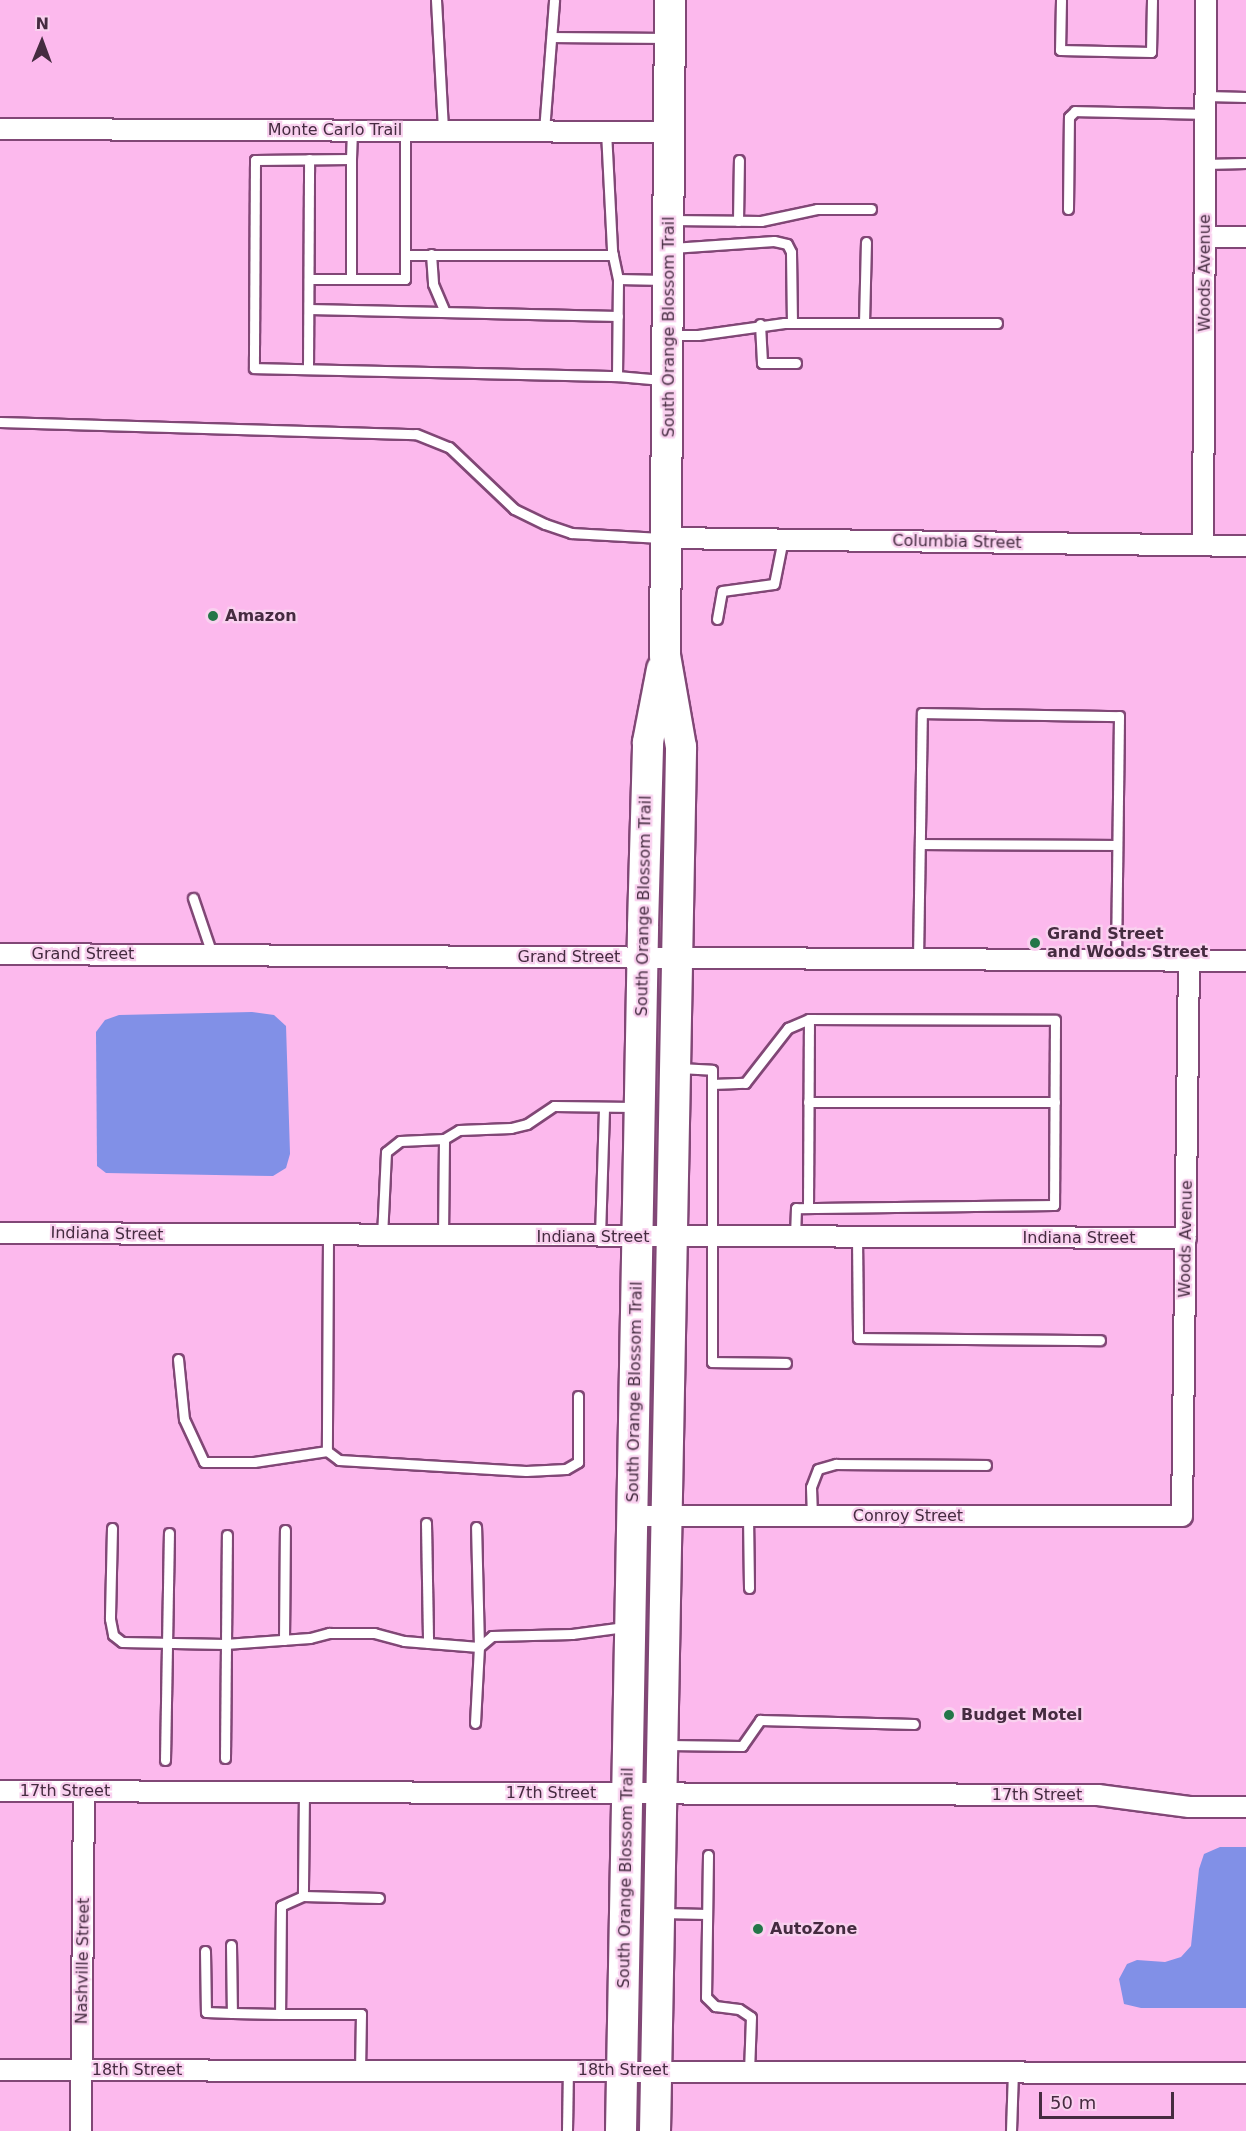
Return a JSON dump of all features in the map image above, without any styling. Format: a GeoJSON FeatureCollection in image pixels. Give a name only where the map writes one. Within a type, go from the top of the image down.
{"type":"FeatureCollection","features":[{"type":"Feature","properties":{"kind":"main road","name":"South Orange Blossom Trail"},"geometry":{"type":"LineString","coordinates":[[621,2131],[642,957],[648,742],[665,655],[668,538],[670,0]]}},
{"type":"Feature","properties":{"kind":"main road","name":"South Orange Blossom Trail"},"geometry":{"type":"LineString","coordinates":[[655,2131],[666,1516],[674,1237],[676,958],[681,747],[665,655]]}},
{"type":"Feature","properties":{"kind":"street","name":"Woods Avenue"},"geometry":{"type":"LineString","coordinates":[[1203,545],[1206,0]]}},
{"type":"Feature","properties":{"kind":"street","name":"Monte Carlo Trail"},"geometry":{"type":"LineString","coordinates":[[0,129],[670,132]]}},
{"type":"Feature","properties":{"kind":"street"},"geometry":{"type":"LineString","coordinates":[[1205,237],[1246,237]]}},
{"type":"Feature","properties":{"kind":"street","name":"Columbia Street"},"geometry":{"type":"LineString","coordinates":[[668,538],[1246,546]]}},
{"type":"Feature","properties":{"kind":"street","name":"Grand Street"},"geometry":{"type":"LineString","coordinates":[[0,954],[1246,961]]}},
{"type":"Feature","properties":{"kind":"street","name":"Woods Avenue"},"geometry":{"type":"LineString","coordinates":[[1182,1516],[1189,961]]}},
{"type":"Feature","properties":{"kind":"street","name":"Indiana Street"},"geometry":{"type":"LineString","coordinates":[[0,1233],[328,1237],[1186,1238]]}},
{"type":"Feature","properties":{"kind":"street","name":"Conroy Street"},"geometry":{"type":"LineString","coordinates":[[633,1516],[1182,1516]]}},
{"type":"Feature","properties":{"kind":"street","name":"17th Street"},"geometry":{"type":"LineString","coordinates":[[0,1791],[1098,1795],[1189,1807],[1246,1807]]}},
{"type":"Feature","properties":{"kind":"street","name":"Nashville Street"},"geometry":{"type":"LineString","coordinates":[[81,2131],[84,1791]]}},
{"type":"Feature","properties":{"kind":"street","name":"18th Street"},"geometry":{"type":"LineString","coordinates":[[0,2070],[622,2069],[1246,2073]]}},
{"type":"Feature","properties":{"kind":"lane"},"geometry":{"type":"LineString","coordinates":[[436,0],[443,131]]}},
{"type":"Feature","properties":{"kind":"lane"},"geometry":{"type":"LineString","coordinates":[[544,131],[553,37],[554,0]]}},
{"type":"Feature","properties":{"kind":"lane"},"geometry":{"type":"LineString","coordinates":[[1061,0],[1060,50],[1151,52],[1152,0]]}},
{"type":"Feature","properties":{"kind":"lane"},"geometry":{"type":"LineString","coordinates":[[553,37],[670,39]]}},
{"type":"Feature","properties":{"kind":"lane"},"geometry":{"type":"LineString","coordinates":[[1068,209],[1069,117],[1075,111],[1206,105],[1246,97]]}},
{"type":"Feature","properties":{"kind":"lane"},"geometry":{"type":"LineString","coordinates":[[351,279],[352,130]]}},
{"type":"Feature","properties":{"kind":"lane"},"geometry":{"type":"LineString","coordinates":[[309,279],[405,279],[405,131]]}},
{"type":"Feature","properties":{"kind":"lane"},"geometry":{"type":"LineString","coordinates":[[606,132],[613,255],[618,279],[616,376]]}},
{"type":"Feature","properties":{"kind":"lane"},"geometry":{"type":"LineString","coordinates":[[309,159],[309,369]]}},
{"type":"Feature","properties":{"kind":"lane"},"geometry":{"type":"LineString","coordinates":[[351,159],[255,160],[254,368],[616,376],[668,380]]}},
{"type":"Feature","properties":{"kind":"lane"},"geometry":{"type":"LineString","coordinates":[[738,221],[739,160]]}},
{"type":"Feature","properties":{"kind":"lane"},"geometry":{"type":"LineString","coordinates":[[1205,164],[1246,163]]}},
{"type":"Feature","properties":{"kind":"lane"},"geometry":{"type":"LineString","coordinates":[[669,234],[738,221],[777,219],[817,209],[871,209]]}},
{"type":"Feature","properties":{"kind":"lane"},"geometry":{"type":"LineString","coordinates":[[669,234],[774,241],[787,244],[791,252],[792,323]]}},
{"type":"Feature","properties":{"kind":"lane"},"geometry":{"type":"LineString","coordinates":[[864,323],[866,242]]}},
{"type":"Feature","properties":{"kind":"lane"},"geometry":{"type":"LineString","coordinates":[[431,254],[433,285],[445,312]]}},
{"type":"Feature","properties":{"kind":"lane"},"geometry":{"type":"LineString","coordinates":[[405,255],[613,255]]}},
{"type":"Feature","properties":{"kind":"lane"},"geometry":{"type":"LineString","coordinates":[[618,279],[669,280]]}},
{"type":"Feature","properties":{"kind":"lane"},"geometry":{"type":"LineString","coordinates":[[309,309],[618,316]]}},
{"type":"Feature","properties":{"kind":"lane"},"geometry":{"type":"LineString","coordinates":[[668,335],[698,335],[760,324],[997,322]]}},
{"type":"Feature","properties":{"kind":"lane"},"geometry":{"type":"LineString","coordinates":[[760,324],[762,363],[796,363]]}},
{"type":"Feature","properties":{"kind":"lane"},"geometry":{"type":"LineString","coordinates":[[0,422],[416,434],[449,447],[514,509],[544,524],[571,533],[668,538]]}},
{"type":"Feature","properties":{"kind":"lane"},"geometry":{"type":"LineString","coordinates":[[717,619],[722,591],[774,584],[783,539]]}},
{"type":"Feature","properties":{"kind":"lane"},"geometry":{"type":"LineString","coordinates":[[918,960],[922,713],[1119,716],[1116,961]]}},
{"type":"Feature","properties":{"kind":"lane"},"geometry":{"type":"LineString","coordinates":[[920,844],[1117,845]]}},
{"type":"Feature","properties":{"kind":"lane"},"geometry":{"type":"LineString","coordinates":[[193,898],[212,954]]}},
{"type":"Feature","properties":{"kind":"lane"},"geometry":{"type":"LineString","coordinates":[[712,1084],[745,1083],[788,1028],[808,1019],[1055,1020],[1054,1205],[796,1208],[795,1238]]}},
{"type":"Feature","properties":{"kind":"lane"},"geometry":{"type":"LineString","coordinates":[[808,1019],[808,1208]]}},
{"type":"Feature","properties":{"kind":"lane"},"geometry":{"type":"LineString","coordinates":[[676,1068],[712,1070],[712,1362],[786,1364]]}},
{"type":"Feature","properties":{"kind":"lane"},"geometry":{"type":"LineString","coordinates":[[808,1102],[1055,1102]]}},
{"type":"Feature","properties":{"kind":"lane"},"geometry":{"type":"LineString","coordinates":[[382,1237],[386,1152],[400,1141],[444,1139],[459,1130],[511,1128],[527,1124],[554,1106],[640,1107]]}},
{"type":"Feature","properties":{"kind":"lane"},"geometry":{"type":"LineString","coordinates":[[600,1237],[604,1107]]}},
{"type":"Feature","properties":{"kind":"lane"},"geometry":{"type":"LineString","coordinates":[[442,1237],[444,1139]]}},
{"type":"Feature","properties":{"kind":"lane"},"geometry":{"type":"LineString","coordinates":[[327,1451],[328,1237]]}},
{"type":"Feature","properties":{"kind":"lane"},"geometry":{"type":"LineString","coordinates":[[857,1238],[858,1338],[1100,1340]]}},
{"type":"Feature","properties":{"kind":"lane"},"geometry":{"type":"LineString","coordinates":[[178,1359],[184,1419],[204,1462],[254,1462],[327,1451],[339,1460],[526,1471],[566,1468],[578,1462],[578,1396]]}},
{"type":"Feature","properties":{"kind":"lane"},"geometry":{"type":"LineString","coordinates":[[812,1516],[811,1487],[818,1469],[836,1464],[986,1465]]}},
{"type":"Feature","properties":{"kind":"lane"},"geometry":{"type":"LineString","coordinates":[[748,1516],[749,1588]]}},
{"type":"Feature","properties":{"kind":"lane"},"geometry":{"type":"LineString","coordinates":[[426,1523],[428,1642]]}},
{"type":"Feature","properties":{"kind":"lane"},"geometry":{"type":"LineString","coordinates":[[112,1527],[113,1635],[122,1642],[225,1644],[284,1640],[329,1633],[374,1633],[479,1647],[492,1636],[631,1627]]}},
{"type":"Feature","properties":{"kind":"lane"},"geometry":{"type":"LineString","coordinates":[[475,1723],[479,1647],[476,1527]]}},
{"type":"Feature","properties":{"kind":"lane"},"geometry":{"type":"LineString","coordinates":[[284,1640],[285,1530]]}},
{"type":"Feature","properties":{"kind":"lane"},"geometry":{"type":"LineString","coordinates":[[165,1760],[170,1533]]}},
{"type":"Feature","properties":{"kind":"lane"},"geometry":{"type":"LineString","coordinates":[[225,1758],[227,1535]]}},
{"type":"Feature","properties":{"kind":"lane"},"geometry":{"type":"LineString","coordinates":[[662,1744],[742,1746],[760,1720],[914,1724]]}},
{"type":"Feature","properties":{"kind":"lane"},"geometry":{"type":"LineString","coordinates":[[303,1896],[304,1792]]}},
{"type":"Feature","properties":{"kind":"lane"},"geometry":{"type":"LineString","coordinates":[[708,1855],[706,1997],[715,2006],[739,2009],[751,2017],[748,2071]]}},
{"type":"Feature","properties":{"kind":"lane"},"geometry":{"type":"LineString","coordinates":[[279,2014],[281,1906],[303,1896],[379,1898]]}},
{"type":"Feature","properties":{"kind":"lane"},"geometry":{"type":"LineString","coordinates":[[659,1913],[707,1914]]}},
{"type":"Feature","properties":{"kind":"lane"},"geometry":{"type":"LineString","coordinates":[[231,1945],[232,2013]]}},
{"type":"Feature","properties":{"kind":"lane"},"geometry":{"type":"LineString","coordinates":[[205,1951],[206,2013],[361,2014],[360,2070]]}},
{"type":"Feature","properties":{"kind":"lane"},"geometry":{"type":"LineString","coordinates":[[567,2131],[568,2070]]}},
{"type":"Feature","properties":{"kind":"lane"},"geometry":{"type":"LineString","coordinates":[[1011,2131],[1013,2072]]}},
{"type":"Feature","properties":{"kind":"water"},"geometry":{"type":"Polygon","coordinates":[[[252,1012],[274,1015],[286,1026],[290,1154],[286,1168],[273,1176],[106,1173],[97,1166],[96,1032],[105,1020],[119,1015],[252,1012]]]}},
{"type":"Feature","properties":{"kind":"water"},"geometry":{"type":"Polygon","coordinates":[[[1220,1847],[1246,1847],[1246,2008],[1141,2008],[1124,2004],[1119,1979],[1127,1964],[1137,1960],[1165,1962],[1181,1957],[1191,1946],[1199,1869],[1204,1854],[1220,1847]]]}},
{"type":"Feature","properties":{"kind":"place","name":"Amazon"},"geometry":{"type":"Point","coordinates":[213,616]}},
{"type":"Feature","properties":{"kind":"place","name":"Grand Street and Woods Street"},"geometry":{"type":"Point","coordinates":[1035,943]}},
{"type":"Feature","properties":{"kind":"place","name":"Budget Motel"},"geometry":{"type":"Point","coordinates":[949,1715]}},
{"type":"Feature","properties":{"kind":"place","name":"AutoZone"},"geometry":{"type":"Point","coordinates":[758,1929]}}]}
